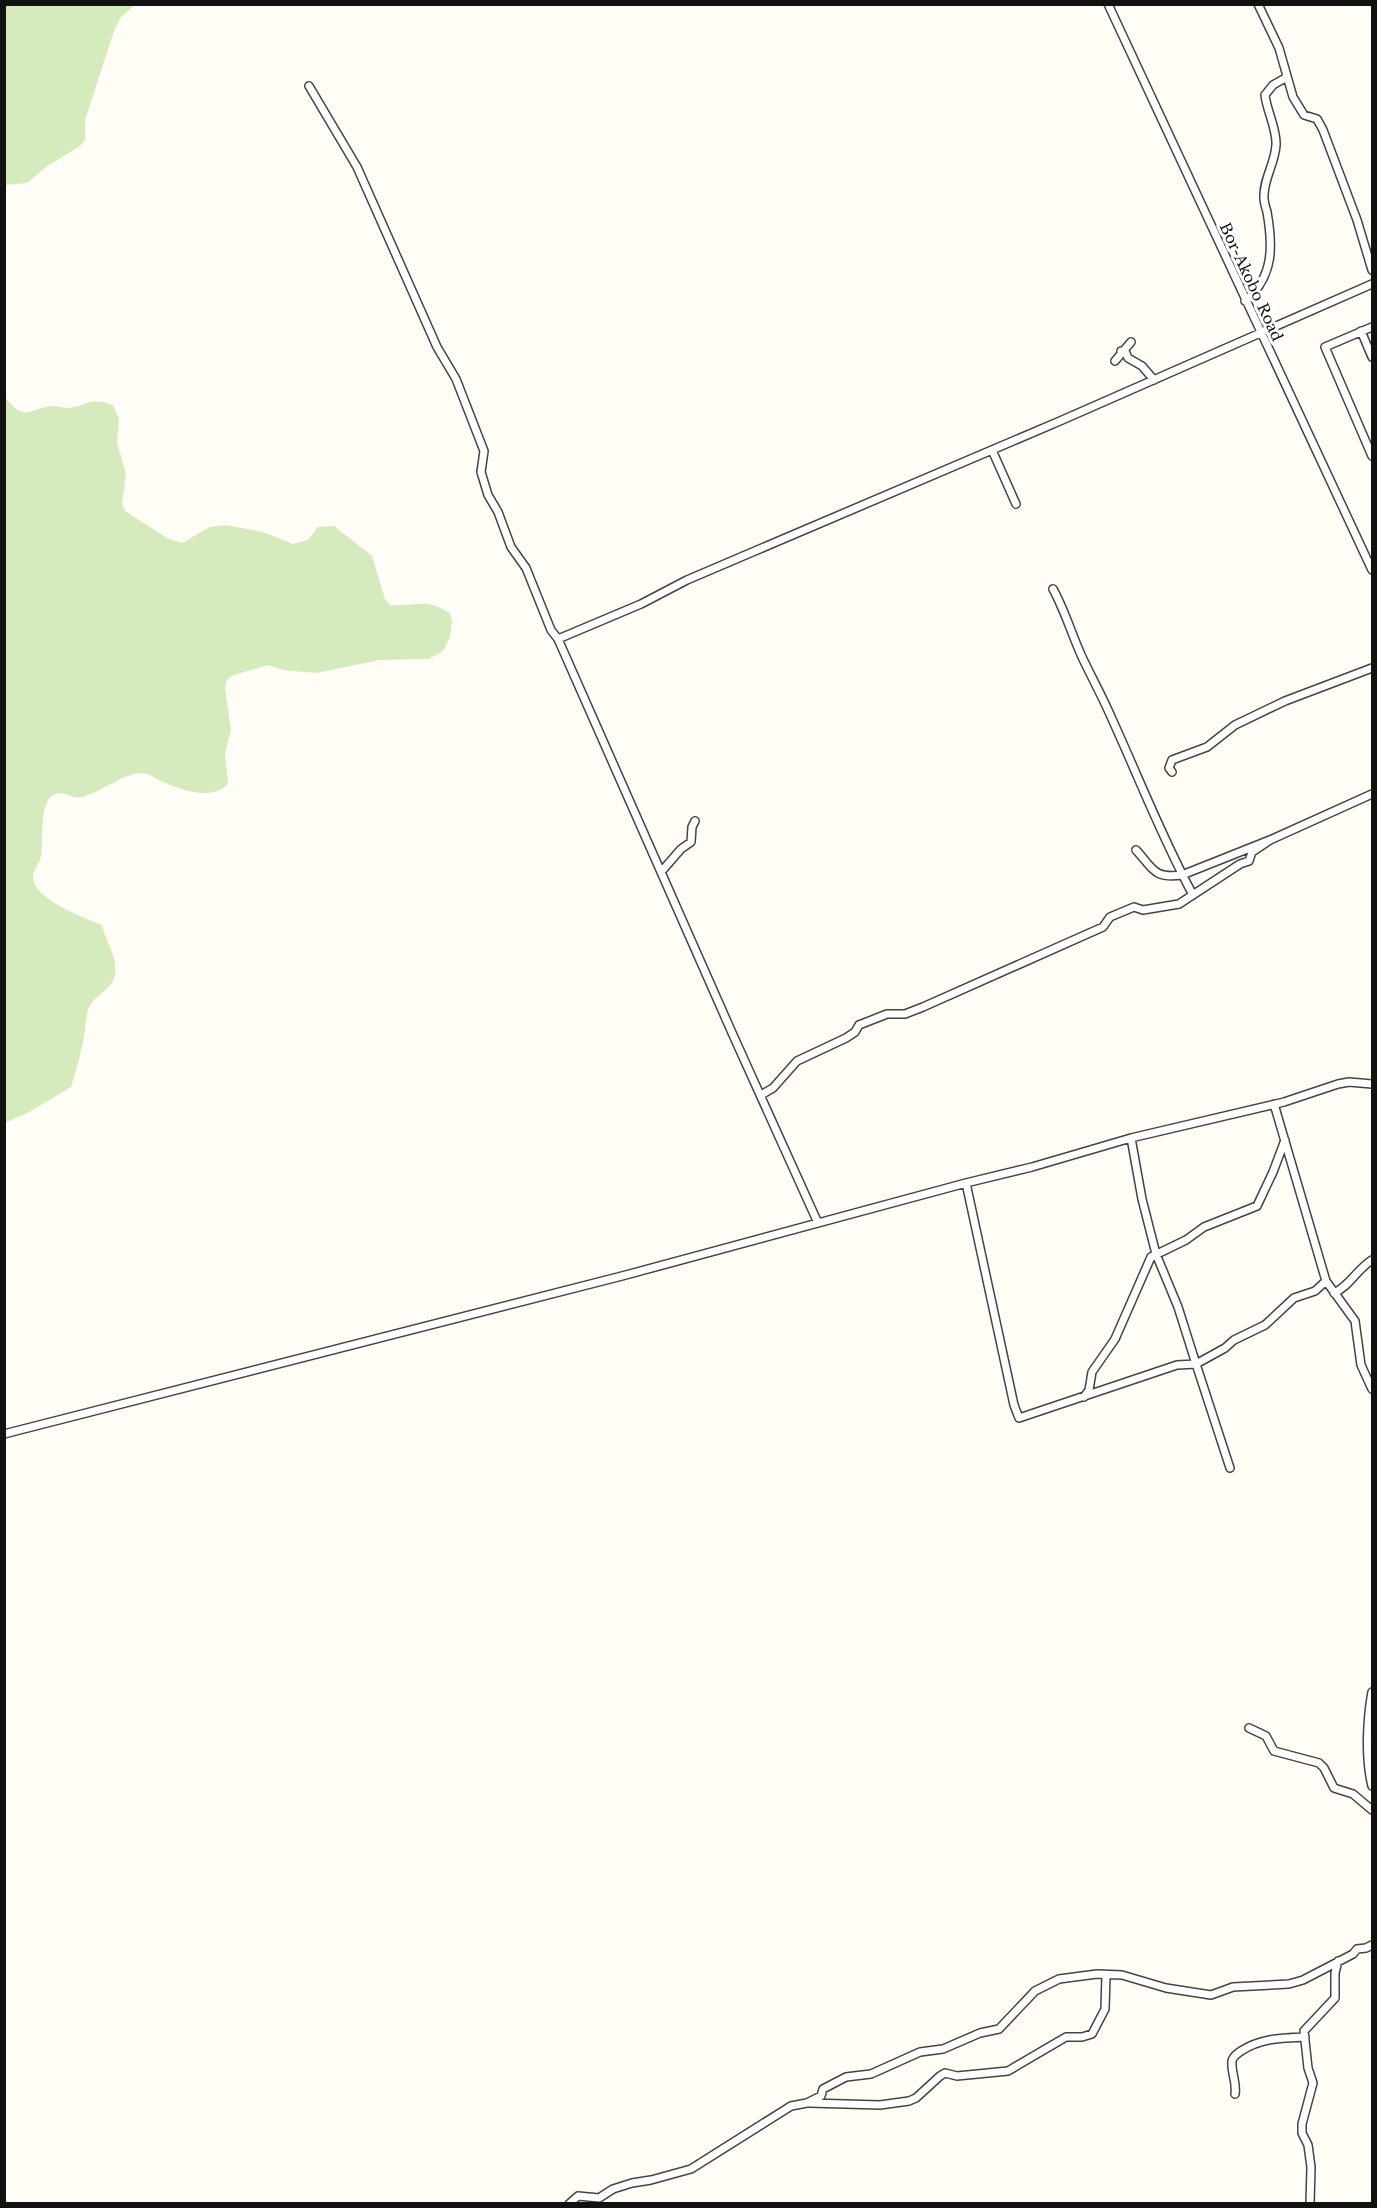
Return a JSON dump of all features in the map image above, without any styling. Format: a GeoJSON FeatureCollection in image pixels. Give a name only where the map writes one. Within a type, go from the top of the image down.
{"type":"FeatureCollection","features":[{"type":"Feature","properties":{"kind":"street","name":"Bor-Akobo Road"},"geometry":{"type":"LineString","coordinates":[[1108,4],[1372,570]]}},
{"type":"Feature","properties":{"kind":"street"},"geometry":{"type":"LineString","coordinates":[[1258,4],[1278,44],[1293,97],[1304,115],[1314,117],[1322,126],[1357,219],[1372,270]]}},
{"type":"Feature","properties":{"kind":"street"},"geometry":{"type":"LineString","coordinates":[[1245,300],[1252,295],[1269,270],[1271,249],[1264,198],[1267,175],[1273,162],[1276,143],[1265,96],[1273,85],[1287,77]]}},
{"type":"Feature","properties":{"kind":"street"},"geometry":{"type":"LineString","coordinates":[[309,86],[357,167],[437,346],[456,379],[484,452],[481,472],[488,495],[498,512],[511,547],[526,568],[551,630],[558,639],[735,1041],[818,1223]]}},
{"type":"Feature","properties":{"kind":"street"},"geometry":{"type":"LineString","coordinates":[[558,639],[642,604],[687,580],[1372,284]]}},
{"type":"Feature","properties":{"kind":"street"},"geometry":{"type":"LineString","coordinates":[[1372,327],[1325,347],[1372,456]]}},
{"type":"Feature","properties":{"kind":"street"},"geometry":{"type":"LineString","coordinates":[[1361,332],[1372,357]]}},
{"type":"Feature","properties":{"kind":"street"},"geometry":{"type":"LineString","coordinates":[[1115,361],[1121,351],[1131,342]]}},
{"type":"Feature","properties":{"kind":"street"},"geometry":{"type":"LineString","coordinates":[[1121,351],[1142,366],[1154,380]]}},
{"type":"Feature","properties":{"kind":"street"},"geometry":{"type":"LineString","coordinates":[[992,450],[1016,504]]}},
{"type":"Feature","properties":{"kind":"street"},"geometry":{"type":"LineString","coordinates":[[1053,589],[1193,895]]}},
{"type":"Feature","properties":{"kind":"street"},"geometry":{"type":"LineString","coordinates":[[1172,772],[1169,768],[1173,760],[1207,747],[1234,725],[1247,721],[1284,701],[1372,668]]}},
{"type":"Feature","properties":{"kind":"street"},"geometry":{"type":"LineString","coordinates":[[1136,850],[1156,873],[1170,876],[1182,875],[1270,840],[1372,794]]}},
{"type":"Feature","properties":{"kind":"street"},"geometry":{"type":"LineString","coordinates":[[661,872],[681,849],[691,842],[695,820]]}},
{"type":"Feature","properties":{"kind":"street"},"geometry":{"type":"LineString","coordinates":[[761,1095],[773,1088],[797,1061],[846,1038],[855,1032],[859,1025],[887,1014],[905,1014],[1103,927],[1110,917],[1134,907],[1143,910],[1179,904],[1240,864],[1249,861],[1252,852],[1270,840]]}},
{"type":"Feature","properties":{"kind":"street"},"geometry":{"type":"LineString","coordinates":[[4,1434],[1032,1167],[1131,1138],[1274,1104],[1338,1084],[1349,1082],[1372,1084]]}},
{"type":"Feature","properties":{"kind":"street"},"geometry":{"type":"LineString","coordinates":[[1274,1104],[1326,1281],[1355,1322],[1361,1365],[1372,1389]]}},
{"type":"Feature","properties":{"kind":"street"},"geometry":{"type":"LineString","coordinates":[[1131,1138],[1142,1199],[1156,1254],[1178,1307],[1230,1468]]}},
{"type":"Feature","properties":{"kind":"street"},"geometry":{"type":"LineString","coordinates":[[1084,1397],[1089,1390],[1092,1372],[1115,1339],[1151,1257],[1186,1240],[1204,1227],[1257,1206],[1285,1140]]}},
{"type":"Feature","properties":{"kind":"street"},"geometry":{"type":"LineString","coordinates":[[966,1183],[1014,1406],[1019,1418],[1177,1365],[1196,1364],[1225,1348],[1234,1340],[1265,1325],[1294,1298],[1315,1291],[1326,1281]]}},
{"type":"Feature","properties":{"kind":"street"},"geometry":{"type":"LineString","coordinates":[[1334,1293],[1344,1289],[1365,1264],[1372,1260]]}},
{"type":"Feature","properties":{"kind":"street"},"geometry":{"type":"LineString","coordinates":[[1372,1692],[1369,1709],[1368,1760],[1372,1786]]}},
{"type":"Feature","properties":{"kind":"street"},"geometry":{"type":"LineString","coordinates":[[1249,1728],[1263,1734],[1274,1751],[1319,1763],[1334,1788],[1353,1794],[1372,1810]]}},
{"type":"Feature","properties":{"kind":"street"},"geometry":{"type":"LineString","coordinates":[[807,2103],[821,2096],[823,2089],[846,2077],[871,2074],[920,2052],[943,2049],[980,2033],[999,2029],[1035,1991],[1059,1979],[1106,1974],[1166,1988],[1211,1995],[1233,1987],[1289,1984],[1303,1980],[1353,1954],[1357,1948],[1372,1946]]}},
{"type":"Feature","properties":{"kind":"street"},"geometry":{"type":"LineString","coordinates":[[1310,2204],[1311,2167],[1308,2145],[1302,2133],[1302,2124],[1313,2083],[1308,2068],[1304,2031],[1335,1998],[1335,1973],[1338,1961]]}},
{"type":"Feature","properties":{"kind":"street"},"geometry":{"type":"LineString","coordinates":[[569,2204],[578,2196],[599,2198],[613,2189],[692,2169],[791,2106],[807,2103],[880,2105],[909,2101],[916,2098],[945,2073],[957,2076],[1008,2071],[1066,2037],[1082,2037],[1092,2034],[1105,2009],[1106,1974]]}},
{"type":"Feature","properties":{"kind":"street"},"geometry":{"type":"LineString","coordinates":[[1235,2094],[1232,2061],[1234,2056],[1253,2044],[1270,2038],[1305,2037]]}},
{"type":"Feature","properties":{"kind":"green space"},"geometry":{"type":"Polygon","coordinates":[[[5,4],[135,5],[121,17],[114,31],[85,120],[85,140],[80,146],[46,167],[27,183],[5,185],[5,4]]]}},
{"type":"Feature","properties":{"kind":"green space"},"geometry":{"type":"Polygon","coordinates":[[[4,396],[11,405],[22,412],[53,406],[75,407],[93,401],[113,405],[119,419],[117,443],[126,473],[122,504],[125,511],[167,538],[182,543],[210,527],[226,525],[263,532],[293,544],[308,540],[318,527],[334,526],[372,556],[385,599],[390,605],[433,605],[450,613],[452,621],[450,637],[443,651],[429,659],[380,660],[316,673],[284,670],[268,665],[231,676],[226,682],[225,689],[231,730],[225,753],[228,784],[221,789],[204,793],[194,792],[143,773],[121,779],[83,797],[57,793],[49,798],[44,813],[41,856],[33,874],[35,885],[41,893],[61,907],[102,925],[114,958],[115,971],[112,982],[94,1000],[88,1010],[82,1047],[71,1087],[29,1112],[5,1123],[4,396]]]}}]}
